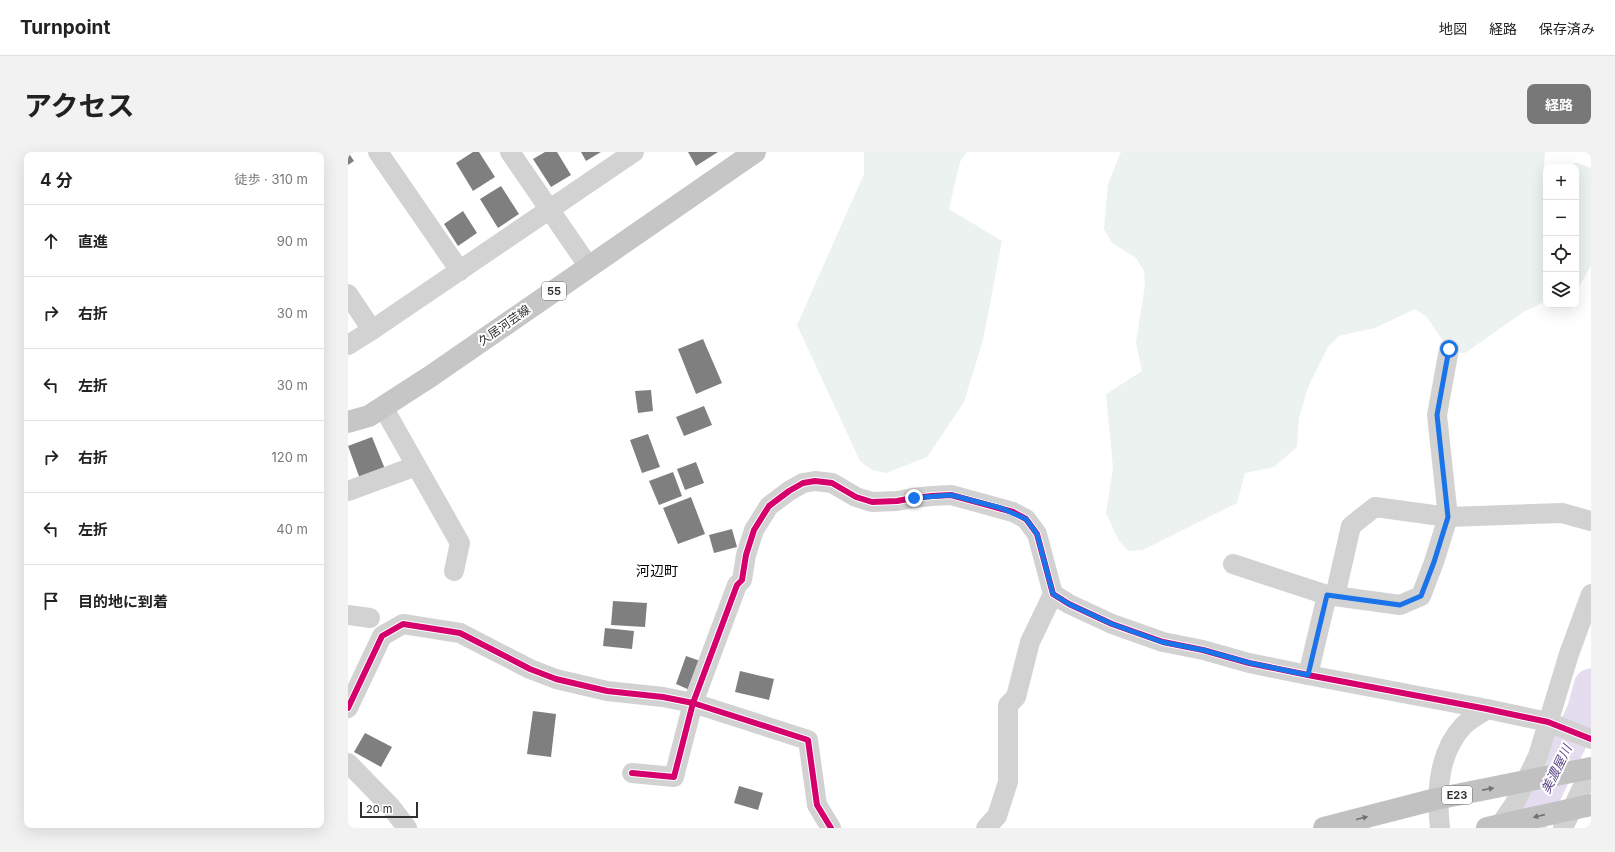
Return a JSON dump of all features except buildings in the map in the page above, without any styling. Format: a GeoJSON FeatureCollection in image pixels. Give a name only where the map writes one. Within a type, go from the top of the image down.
{"type":"FeatureCollection","features":[{"type":"Feature","properties":{"kind":"highway","name":"E23"},"geometry":{"type":"LineString","coordinates":[[1324,828],[1436,799],[1591,768]]}},
{"type":"Feature","properties":{"kind":"highway"},"geometry":{"type":"LineString","coordinates":[[1487,828],[1591,805]]}},
{"type":"Feature","properties":{"kind":"main road","name":"久居河芸線"},"geometry":{"type":"LineString","coordinates":[[348,422],[368,416],[431,376],[755,152]]}},
{"type":"Feature","properties":{"kind":"street"},"geometry":{"type":"LineString","coordinates":[[378,152],[460,271]]}},
{"type":"Feature","properties":{"kind":"street"},"geometry":{"type":"LineString","coordinates":[[510,152],[589,267]]}},
{"type":"Feature","properties":{"kind":"street"},"geometry":{"type":"LineString","coordinates":[[348,345],[460,271],[634,152]]}},
{"type":"Feature","properties":{"kind":"street"},"geometry":{"type":"LineString","coordinates":[[348,294],[372,330]]}},
{"type":"Feature","properties":{"kind":"street"},"geometry":{"type":"LineString","coordinates":[[1233,564],[1331,596],[1400,605],[1421,596],[1434,562],[1448,517],[1437,415],[1449,349]]}},
{"type":"Feature","properties":{"kind":"street"},"geometry":{"type":"LineString","coordinates":[[382,407],[460,543],[454,571]]}},
{"type":"Feature","properties":{"kind":"street"},"geometry":{"type":"LineString","coordinates":[[348,491],[416,466]]}},
{"type":"Feature","properties":{"kind":"street"},"geometry":{"type":"LineString","coordinates":[[632,773],[674,777],[694,704],[737,585],[742,580],[746,555],[754,530],[768,506],[777,498],[803,483],[815,481],[832,483],[856,497],[872,502],[897,501],[951,495],[1013,512],[1026,519],[1037,534],[1053,594],[1030,642],[1016,697],[1008,705],[1008,782],[997,816],[986,828]]}},
{"type":"Feature","properties":{"kind":"street"},"geometry":{"type":"LineString","coordinates":[[1308,675],[1351,526],[1375,508],[1448,517],[1562,513],[1591,521]]}},
{"type":"Feature","properties":{"kind":"street"},"geometry":{"type":"LineString","coordinates":[[1053,594],[1069,604],[1112,624],[1162,642],[1203,650],[1250,663],[1308,675],[1487,709],[1554,725],[1591,739]]}},
{"type":"Feature","properties":{"kind":"street"},"geometry":{"type":"LineString","coordinates":[[1498,828],[1515,803],[1554,725],[1569,654],[1591,594]]}},
{"type":"Feature","properties":{"kind":"street"},"geometry":{"type":"LineString","coordinates":[[348,615],[370,618]]}},
{"type":"Feature","properties":{"kind":"street"},"geometry":{"type":"LineString","coordinates":[[348,708],[382,636],[403,624],[460,633],[530,668],[556,679],[608,691],[663,697],[694,704],[808,740],[817,805],[831,828]]}},
{"type":"Feature","properties":{"kind":"street"},"geometry":{"type":"LineString","coordinates":[[1440,828],[1439,780],[1442,766],[1454,740],[1464,725],[1487,709]]}},
{"type":"Feature","properties":{"kind":"street"},"geometry":{"type":"LineString","coordinates":[[348,763],[391,807],[407,828]]}},
{"type":"Feature","properties":{"kind":"street"},"geometry":{"type":"LineString","coordinates":[[1564,828],[1591,768]]}},
{"type":"Feature","properties":{"kind":"shaded area"},"geometry":{"type":"Polygon","coordinates":[[[864,152],[967,152],[960,162],[949,209],[1002,241],[983,340],[964,402],[927,457],[886,473],[872,470],[860,461],[797,325],[864,174],[864,152]]]}},
{"type":"Feature","properties":{"kind":"shaded area"},"geometry":{"type":"Polygon","coordinates":[[[1121,152],[1545,152],[1543,164],[1543,302],[1525,311],[1465,353],[1450,352],[1427,317],[1415,309],[1375,328],[1339,336],[1328,347],[1308,387],[1299,418],[1297,447],[1274,467],[1245,473],[1237,503],[1143,550],[1129,551],[1119,541],[1106,513],[1113,468],[1106,394],[1142,371],[1136,342],[1145,285],[1144,271],[1136,258],[1111,242],[1104,229],[1108,184],[1121,152]]]}},
{"type":"Feature","properties":{"kind":"shaded area"},"geometry":{"type":"Polygon","coordinates":[[[1578,163],[1591,168],[1591,266],[1580,285],[1579,164],[1570,164],[1578,163]]]}},
{"type":"Feature","properties":{"kind":"waterway","name":"美濃屋川"},"geometry":{"type":"LineString","coordinates":[[1527,828],[1584,712],[1591,686]]}},
{"type":"Feature","properties":{"kind":"cycle path"},"geometry":{"type":"LineString","coordinates":[[632,773],[674,777],[693,703],[737,585],[742,580],[746,555],[754,530],[769,506],[789,491],[803,483],[815,481],[832,483],[856,497],[872,502],[897,501],[913,498],[951,495],[1013,512],[1026,519],[1037,534],[1053,594],[1069,604],[1112,624],[1163,642],[1203,650],[1249,663],[1548,722],[1591,739]]}},
{"type":"Feature","properties":{"kind":"cycle path"},"geometry":{"type":"LineString","coordinates":[[348,708],[382,636],[403,624],[460,633],[530,669],[556,679],[607,691],[663,697],[693,703],[808,740],[817,805],[831,828]]}},
{"type":"Feature","properties":{"kind":"district","name":"河辺町"},"geometry":{"type":"Point","coordinates":[657,570]}},
{"type":"Feature","properties":{"kind":"route"},"geometry":{"type":"LineString","coordinates":[[914,498],[951,495],[1001,508],[1026,519],[1037,534],[1053,594],[1069,604],[1112,624],[1162,642],[1203,650],[1250,663],[1308,675],[1327,595],[1400,605],[1421,596],[1434,562],[1448,517],[1437,415],[1449,349]]}}]}
